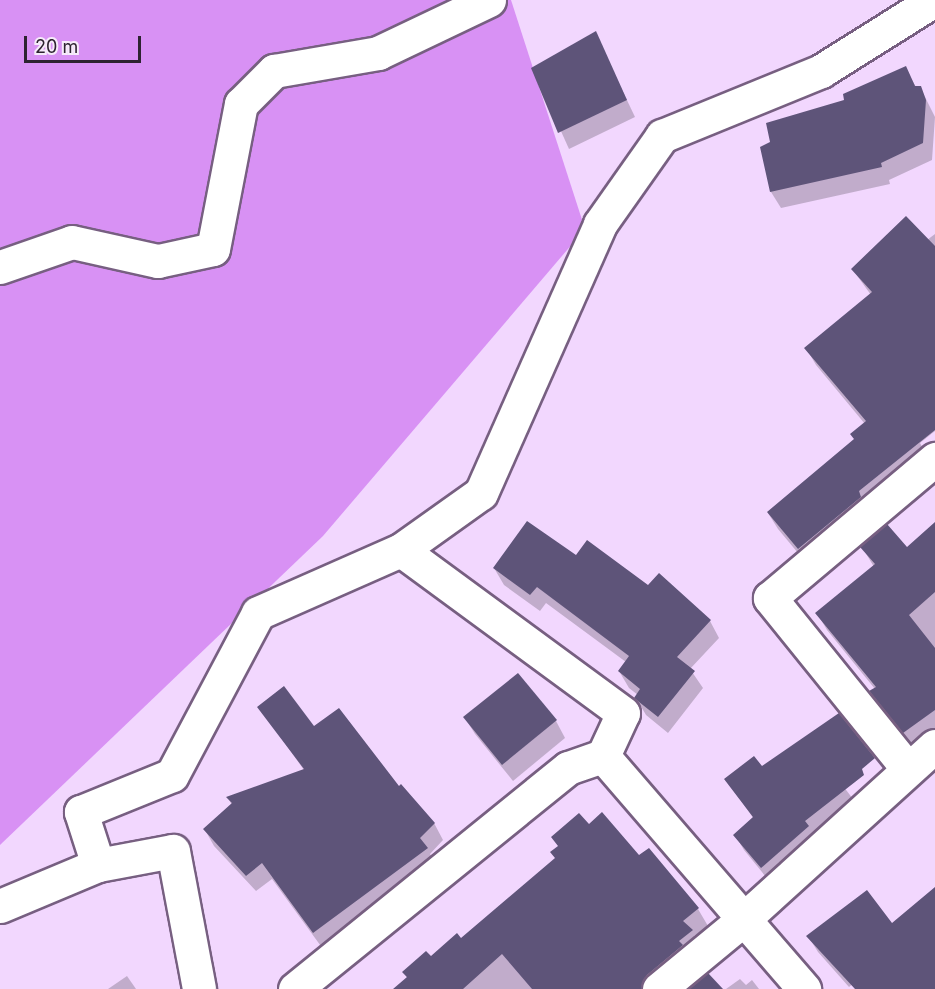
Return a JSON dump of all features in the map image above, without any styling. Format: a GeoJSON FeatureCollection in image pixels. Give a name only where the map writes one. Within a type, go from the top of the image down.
{"type":"FeatureCollection","features":[{"type":"Feature","properties":{"kind":"street"},"geometry":{"type":"LineString","coordinates":[[0,267],[72,242],[158,261],[213,249],[242,104],[274,71],[378,53],[489,0]]}},
{"type":"Feature","properties":{"kind":"street"},"geometry":{"type":"LineString","coordinates":[[98,865],[81,812],[172,775],[258,613],[401,550],[481,494],[600,224],[662,136],[821,71],[934,0]]}},
{"type":"Feature","properties":{"kind":"street"},"geometry":{"type":"LineString","coordinates":[[908,769],[770,598],[935,459]]}},
{"type":"Feature","properties":{"kind":"street"},"geometry":{"type":"LineString","coordinates":[[295,989],[568,768],[603,756],[623,713],[401,550]]}},
{"type":"Feature","properties":{"kind":"street"},"geometry":{"type":"LineString","coordinates":[[659,989],[745,918],[935,746]]}},
{"type":"Feature","properties":{"kind":"street"},"geometry":{"type":"LineString","coordinates":[[603,756],[804,989]]}},
{"type":"Feature","properties":{"kind":"street"},"geometry":{"type":"LineString","coordinates":[[0,906],[98,865],[173,851],[199,989]]}},
{"type":"Feature","properties":{"kind":"shaded area"},"geometry":{"type":"Polygon","coordinates":[[[0,0],[511,0],[585,229],[323,536],[0,845],[0,0]]]}},
{"type":"Feature","properties":{"kind":"building"},"geometry":{"type":"Polygon","coordinates":[[[596,31],[627,100],[558,133],[531,68],[596,31]]]}},
{"type":"Feature","properties":{"kind":"building"},"geometry":{"type":"Polygon","coordinates":[[[906,66],[915,86],[921,86],[926,100],[923,143],[881,163],[882,167],[770,192],[760,147],[770,142],[766,123],[844,100],[843,94],[906,66]]]}},
{"type":"Feature","properties":{"kind":"building"},"geometry":{"type":"Polygon","coordinates":[[[906,216],[935,246],[935,430],[859,491],[861,497],[798,549],[767,512],[854,439],[850,434],[866,421],[804,348],[872,292],[851,269],[906,216]]]}},
{"type":"Feature","properties":{"kind":"building"},"geometry":{"type":"Polygon","coordinates":[[[527,521],[576,555],[587,540],[648,585],[659,573],[711,620],[677,657],[695,671],[658,717],[634,698],[640,689],[618,671],[629,656],[537,587],[530,595],[493,568],[527,521]]]}},
{"type":"Feature","properties":{"kind":"building"},"geometry":{"type":"Polygon","coordinates":[[[935,522],[935,592],[909,615],[935,648],[935,710],[903,733],[869,691],[876,687],[815,613],[875,564],[860,547],[887,524],[907,547],[935,522]]]}},
{"type":"Feature","properties":{"kind":"building"},"geometry":{"type":"Polygon","coordinates":[[[518,673],[557,720],[502,765],[463,717],[518,673]]]}},
{"type":"Feature","properties":{"kind":"building"},"geometry":{"type":"Polygon","coordinates":[[[284,686],[314,726],[339,708],[399,786],[401,784],[435,823],[420,838],[428,848],[313,933],[262,863],[246,876],[203,829],[232,803],[226,797],[304,769],[257,707],[284,686]]]}},
{"type":"Feature","properties":{"kind":"building"},"geometry":{"type":"Polygon","coordinates":[[[839,713],[875,758],[862,769],[864,775],[805,821],[809,826],[761,868],[733,835],[753,817],[724,779],[754,756],[762,766],[839,713]]]}},
{"type":"Feature","properties":{"kind":"building"},"geometry":{"type":"Polygon","coordinates":[[[602,812],[639,855],[649,848],[699,908],[683,921],[693,930],[679,941],[683,945],[647,975],[641,989],[532,989],[502,954],[463,989],[393,989],[407,977],[402,972],[426,951],[431,956],[457,933],[461,938],[555,858],[550,852],[558,846],[551,837],[579,813],[589,824],[602,812]]]}},
{"type":"Feature","properties":{"kind":"building"},"geometry":{"type":"Polygon","coordinates":[[[935,887],[935,989],[855,989],[806,936],[867,890],[892,923],[935,887]]]}},
{"type":"Feature","properties":{"kind":"building"},"geometry":{"type":"Polygon","coordinates":[[[708,973],[723,989],[688,989],[708,973]]]}}]}
